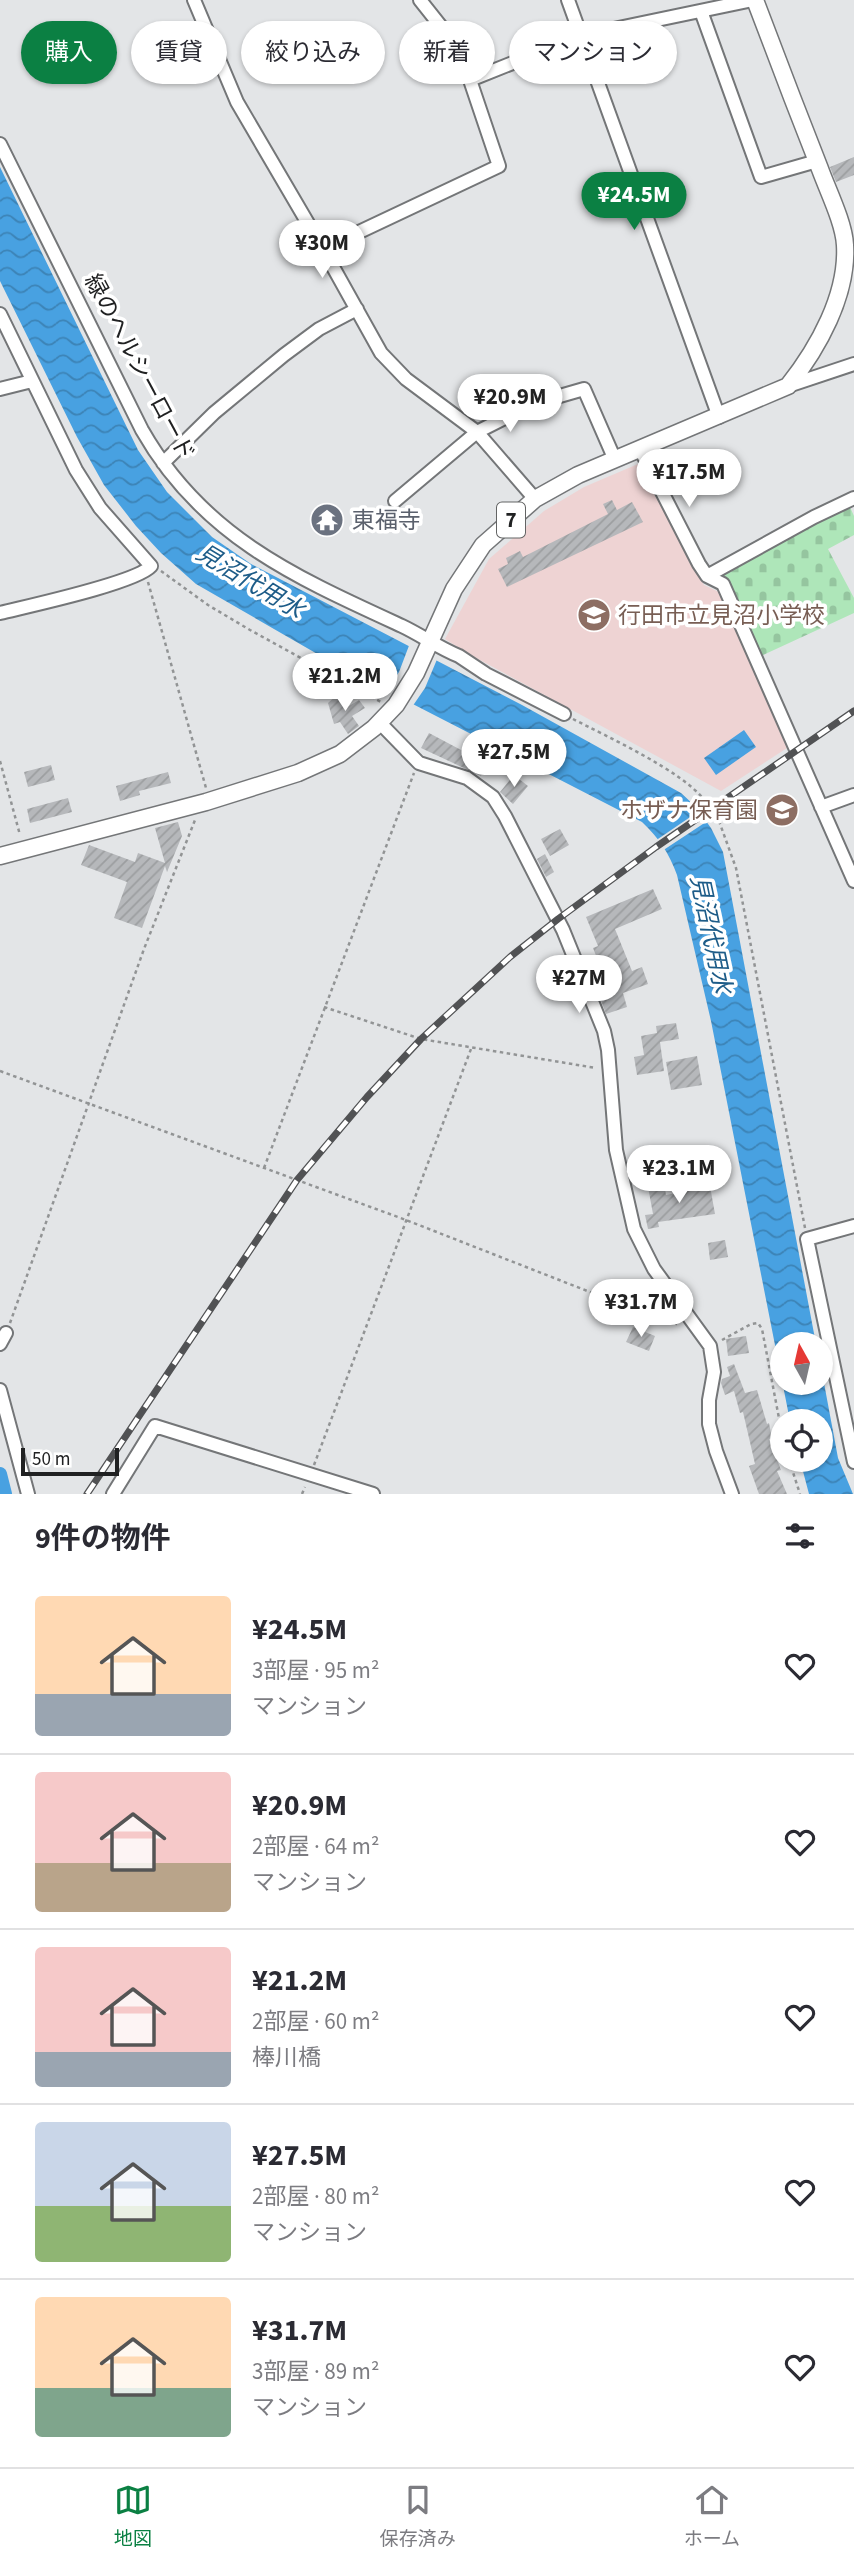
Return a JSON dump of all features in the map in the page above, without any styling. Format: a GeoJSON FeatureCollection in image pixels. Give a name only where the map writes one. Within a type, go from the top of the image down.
{"type":"FeatureCollection","features":[{"type":"Feature","properties":{"kind":"main road","name":"7"},"geometry":{"type":"LineString","coordinates":[[0,856],[209,801],[316,766],[349,748],[380,723],[394,707],[416,673],[454,589],[483,545],[535,499],[578,475],[788,386],[808,360],[838,295],[850,244],[754,0]]}},
{"type":"Feature","properties":{"kind":"street"},"geometry":{"type":"LineString","coordinates":[[194,0],[237,102],[380,353],[406,379],[477,432],[535,499]]}},
{"type":"Feature","properties":{"kind":"street"},"geometry":{"type":"LineString","coordinates":[[420,0],[437,21]]}},
{"type":"Feature","properties":{"kind":"street"},"geometry":{"type":"LineString","coordinates":[[568,0],[575,21]]}},
{"type":"Feature","properties":{"kind":"street"},"geometry":{"type":"LineString","coordinates":[[653,21],[754,0]]}},
{"type":"Feature","properties":{"kind":"street"},"geometry":{"type":"LineString","coordinates":[[701,11],[761,177],[817,161]]}},
{"type":"Feature","properties":{"kind":"street"},"geometry":{"type":"LineString","coordinates":[[323,249],[499,166],[472,84]]}},
{"type":"Feature","properties":{"kind":"street"},"geometry":{"type":"LineString","coordinates":[[598,84],[719,417]]}},
{"type":"Feature","properties":{"kind":"street"},"geometry":{"type":"LineString","coordinates":[[0,144],[132,411],[163,464],[195,503],[264,557],[428,644],[459,656],[486,674],[564,715]]}},
{"type":"Feature","properties":{"kind":"street"},"geometry":{"type":"LineString","coordinates":[[850,244],[854,271]]}},
{"type":"Feature","properties":{"kind":"street"},"geometry":{"type":"LineString","coordinates":[[163,464],[214,413],[284,355],[319,330],[357,309]]}},
{"type":"Feature","properties":{"kind":"street"},"geometry":{"type":"LineString","coordinates":[[0,314],[82,480],[100,508],[148,569],[108,585],[0,613]]}},
{"type":"Feature","properties":{"kind":"street"},"geometry":{"type":"LineString","coordinates":[[788,386],[854,364]]}},
{"type":"Feature","properties":{"kind":"street"},"geometry":{"type":"LineString","coordinates":[[0,389],[32,381]]}},
{"type":"Feature","properties":{"kind":"street"},"geometry":{"type":"LineString","coordinates":[[396,500],[477,432],[532,404],[584,389],[615,460]]}},
{"type":"Feature","properties":{"kind":"street"},"geometry":{"type":"LineString","coordinates":[[640,449],[707,576],[723,584],[854,881]]}},
{"type":"Feature","properties":{"kind":"street"},"geometry":{"type":"LineString","coordinates":[[707,576],[854,498]]}},
{"type":"Feature","properties":{"kind":"street"},"geometry":{"type":"LineString","coordinates":[[380,723],[419,763],[467,778],[488,791],[500,806],[563,929],[604,1031],[616,1150],[634,1229],[654,1269],[710,1346],[714,1372],[709,1400],[709,1424],[732,1494]]}},
{"type":"Feature","properties":{"kind":"street"},"geometry":{"type":"LineString","coordinates":[[821,807],[854,795]]}},
{"type":"Feature","properties":{"kind":"street"},"geometry":{"type":"LineString","coordinates":[[854,1226],[807,1239],[848,1410],[854,1462]]}},
{"type":"Feature","properties":{"kind":"street"},"geometry":{"type":"LineString","coordinates":[[0,1390],[28,1494]]}},
{"type":"Feature","properties":{"kind":"street"},"geometry":{"type":"LineString","coordinates":[[113,1494],[155,1426],[373,1494]]}},
{"type":"Feature","properties":{"kind":"path"},"geometry":{"type":"LineString","coordinates":[[209,801],[148,569],[168,574],[208,605],[250,630],[394,707]]}},
{"type":"Feature","properties":{"kind":"path"},"geometry":{"type":"LineString","coordinates":[[564,715],[627,747],[687,783],[698,791],[704,800]]}},
{"type":"Feature","properties":{"kind":"path"},"geometry":{"type":"LineString","coordinates":[[0,761],[22,841]]}},
{"type":"Feature","properties":{"kind":"path"},"geometry":{"type":"LineString","coordinates":[[264,1168],[419,763]]}},
{"type":"Feature","properties":{"kind":"path"},"geometry":{"type":"LineString","coordinates":[[3,1339],[144,949],[195,820],[193,805]]}},
{"type":"Feature","properties":{"kind":"path"},"geometry":{"type":"LineString","coordinates":[[719,821],[736,869],[807,1239]]}},
{"type":"Feature","properties":{"kind":"path"},"geometry":{"type":"LineString","coordinates":[[324,1007],[408,1036],[471,1049],[609,1070]]}},
{"type":"Feature","properties":{"kind":"path"},"geometry":{"type":"LineString","coordinates":[[302,1494],[471,1049]]}},
{"type":"Feature","properties":{"kind":"path"},"geometry":{"type":"LineString","coordinates":[[0,1071],[406,1220],[664,1321],[675,1324],[694,1323]]}},
{"type":"Feature","properties":{"kind":"path"},"geometry":{"type":"LineString","coordinates":[[710,1346],[751,1324],[758,1323],[762,1329],[777,1409]]}},
{"type":"Feature","properties":{"kind":"path"},"geometry":{"type":"LineString","coordinates":[[793,1472],[800,1494]]}},
{"type":"Feature","properties":{"kind":"shaded area","name":"行田市立見沼小学校"},"geometry":{"type":"Polygon","coordinates":[[[638,464],[704,585],[719,592],[787,748],[721,791],[445,639],[489,559],[544,511],[584,487],[638,464]]]}},
{"type":"Feature","properties":{"kind":"green space"},"geometry":{"type":"Polygon","coordinates":[[[849,505],[854,516],[854,535],[828,549],[854,598],[854,613],[759,657],[722,573],[849,505]]]}},
{"type":"Feature","properties":{"kind":"water","name":"見沼代用水"},"geometry":{"type":"Polygon","coordinates":[[[0,167],[138,450],[167,492],[212,537],[251,564],[522,705],[681,793],[695,806],[711,828],[723,852],[814,1332],[773,1332],[711,1021],[677,875],[671,860],[654,834],[642,822],[333,663],[196,584],[161,553],[104,485],[77,437],[0,281],[0,167]]]}},
{"type":"Feature","properties":{"kind":"water"},"geometry":{"type":"Polygon","coordinates":[[[744,730],[756,747],[716,775],[704,758],[744,730]]]}},
{"type":"Feature","properties":{"kind":"water"},"geometry":{"type":"Polygon","coordinates":[[[785,1395],[826,1395],[829,1409],[788,1409],[785,1395]]]}},
{"type":"Feature","properties":{"kind":"water"},"geometry":{"type":"Polygon","coordinates":[[[833,1431],[838,1458],[853,1494],[809,1494],[803,1472],[833,1472],[833,1431]]]}},
{"type":"Feature","properties":{"kind":"pier"},"geometry":{"type":"Polygon","coordinates":[[[410,643],[438,657],[425,688],[412,707],[385,693],[399,672],[410,643]]]}},
{"type":"Feature","properties":{"kind":"pier"},"geometry":{"type":"Polygon","coordinates":[[[702,809],[709,820],[662,851],[655,841],[702,809]]]}},
{"type":"Feature","properties":{"kind":"building"},"geometry":{"type":"Polygon","coordinates":[[[854,157],[854,175],[836,182],[830,167],[854,157]]]}},
{"type":"Feature","properties":{"kind":"building"},"geometry":{"type":"Polygon","coordinates":[[[612,500],[617,510],[632,502],[643,522],[507,587],[498,569],[508,564],[506,558],[520,551],[523,557],[608,514],[603,504],[612,500]]]}},
{"type":"Feature","properties":{"kind":"building"},"geometry":{"type":"Polygon","coordinates":[[[338,694],[349,706],[359,700],[365,708],[352,716],[359,726],[348,734],[340,722],[334,724],[328,703],[338,694]]]}},
{"type":"Feature","properties":{"kind":"building"},"geometry":{"type":"Polygon","coordinates":[[[429,733],[463,751],[461,755],[485,766],[481,776],[421,748],[429,733]]]}},
{"type":"Feature","properties":{"kind":"building"},"geometry":{"type":"Polygon","coordinates":[[[51,765],[55,780],[28,787],[24,772],[51,765]]]}},
{"type":"Feature","properties":{"kind":"building"},"geometry":{"type":"Polygon","coordinates":[[[168,772],[171,783],[139,791],[140,795],[120,801],[116,786],[168,772]]]}},
{"type":"Feature","properties":{"kind":"building"},"geometry":{"type":"Polygon","coordinates":[[[514,775],[528,786],[513,804],[500,792],[514,775]]]}},
{"type":"Feature","properties":{"kind":"building"},"geometry":{"type":"Polygon","coordinates":[[[68,798],[72,812],[30,823],[27,809],[68,798]]]}},
{"type":"Feature","properties":{"kind":"building"},"geometry":{"type":"Polygon","coordinates":[[[178,822],[182,836],[167,872],[165,866],[142,928],[114,918],[127,882],[81,865],[89,845],[135,862],[138,853],[165,863],[155,828],[178,822]]]}},
{"type":"Feature","properties":{"kind":"building"},"geometry":{"type":"Polygon","coordinates":[[[560,829],[569,845],[550,856],[541,839],[560,829]]]}},
{"type":"Feature","properties":{"kind":"building"},"geometry":{"type":"Polygon","coordinates":[[[545,854],[554,872],[546,877],[537,859],[545,854]]]}},
{"type":"Feature","properties":{"kind":"building"},"geometry":{"type":"Polygon","coordinates":[[[653,889],[662,909],[615,929],[632,971],[642,967],[648,984],[623,993],[627,1007],[606,1014],[595,984],[606,981],[593,948],[598,946],[586,917],[653,889]]]}},
{"type":"Feature","properties":{"kind":"building"},"geometry":{"type":"Polygon","coordinates":[[[676,1023],[679,1039],[660,1042],[664,1071],[637,1075],[634,1057],[644,1055],[641,1036],[657,1033],[656,1026],[676,1023]]]}},
{"type":"Feature","properties":{"kind":"building"},"geometry":{"type":"Polygon","coordinates":[[[697,1056],[702,1085],[671,1090],[666,1062],[697,1056]]]}},
{"type":"Feature","properties":{"kind":"building"},"geometry":{"type":"Polygon","coordinates":[[[664,1184],[666,1195],[710,1186],[715,1214],[658,1222],[659,1227],[648,1229],[645,1215],[653,1214],[648,1187],[664,1184]]]}},
{"type":"Feature","properties":{"kind":"building"},"geometry":{"type":"Polygon","coordinates":[[[725,1240],[728,1257],[710,1260],[708,1243],[725,1240]]]}},
{"type":"Feature","properties":{"kind":"building"},"geometry":{"type":"Polygon","coordinates":[[[633,1327],[655,1336],[649,1351],[626,1342],[633,1327]]]}},
{"type":"Feature","properties":{"kind":"building"},"geometry":{"type":"Polygon","coordinates":[[[746,1336],[749,1353],[728,1356],[726,1339],[746,1336]]]}},
{"type":"Feature","properties":{"kind":"building"},"geometry":{"type":"Polygon","coordinates":[[[734,1364],[745,1393],[757,1390],[770,1428],[770,1472],[777,1472],[787,1494],[759,1494],[749,1466],[755,1464],[743,1412],[740,1413],[734,1391],[725,1395],[721,1383],[722,1379],[730,1376],[727,1367],[734,1364]]]}},
{"type":"Feature","properties":{"kind":"waterway"},"geometry":{"type":"LineString","coordinates":[[0,1474],[5,1494]]}},
{"type":"Feature","properties":{"kind":"railway"},"geometry":{"type":"LineString","coordinates":[[87,1494],[297,1180],[367,1097],[421,1039],[510,957],[558,919],[656,847],[854,711]]}},
{"type":"Feature","properties":{"kind":"place","name":"東福寺"},"geometry":{"type":"Point","coordinates":[327,520]}},
{"type":"Feature","properties":{"kind":"place","name":"行田市立見沼小学校"},"geometry":{"type":"Point","coordinates":[594,615]}},
{"type":"Feature","properties":{"kind":"place","name":"ホザナ保育園"},"geometry":{"type":"Point","coordinates":[782,810]}}]}
